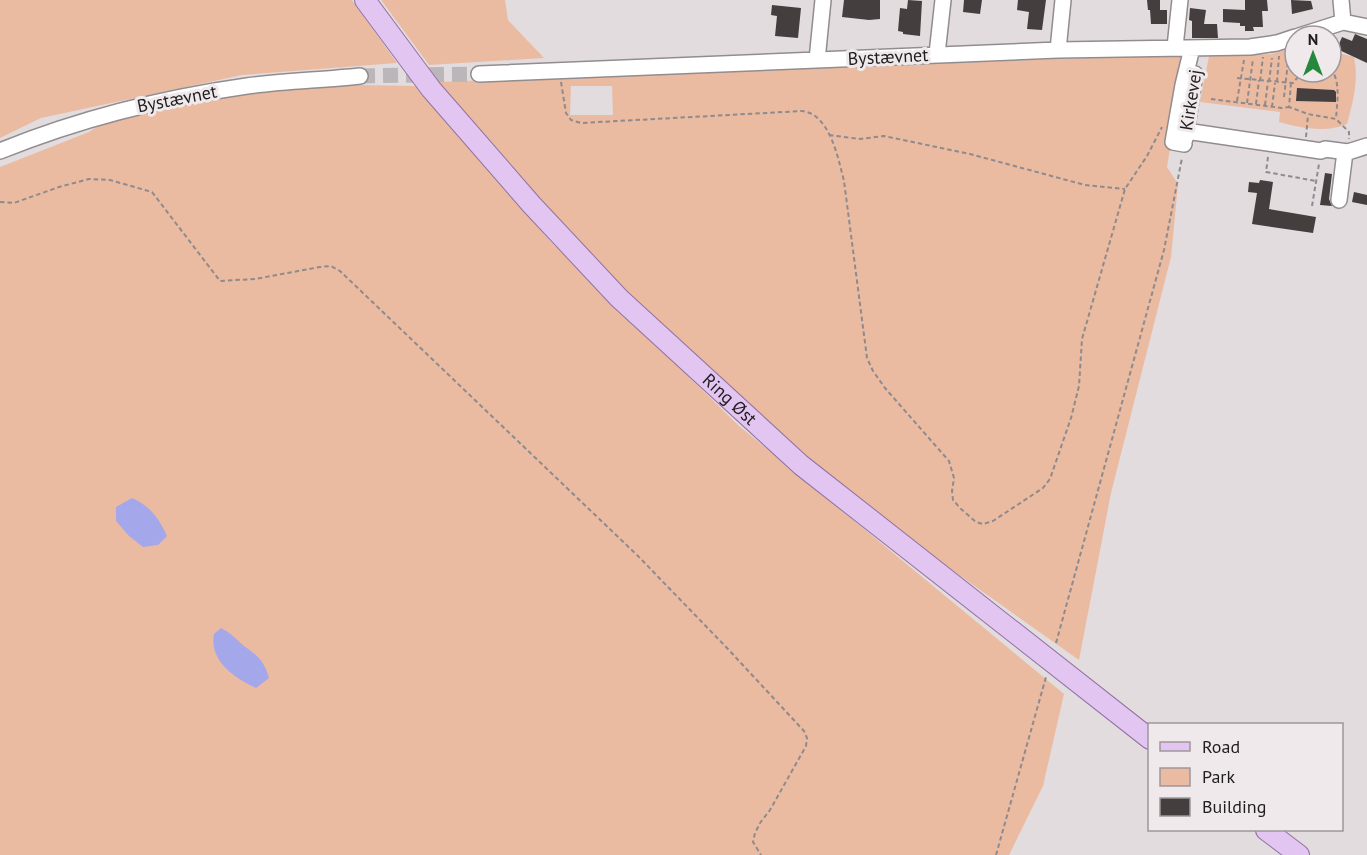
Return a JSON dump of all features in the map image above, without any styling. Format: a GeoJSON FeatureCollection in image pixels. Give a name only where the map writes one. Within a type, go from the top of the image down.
{"type":"FeatureCollection","features":[{"type":"Feature","properties":{"kind":"main road","name":"Ring Øst"},"geometry":{"type":"LineString","coordinates":[[365,0],[431,88],[531,204],[619,298],[801,465],[1148,738]]}},
{"type":"Feature","properties":{"kind":"main road"},"geometry":{"type":"LineString","coordinates":[[1267,831],[1299,855]]}},
{"type":"Feature","properties":{"kind":"street"},"geometry":{"type":"LineString","coordinates":[[816,60],[824,0]]}},
{"type":"Feature","properties":{"kind":"street"},"geometry":{"type":"LineString","coordinates":[[937,54],[943,0]]}},
{"type":"Feature","properties":{"kind":"street"},"geometry":{"type":"LineString","coordinates":[[1058,50],[1064,0]]}},
{"type":"Feature","properties":{"kind":"street"},"geometry":{"type":"LineString","coordinates":[[1174,47],[1180,0]]}},
{"type":"Feature","properties":{"kind":"street"},"geometry":{"type":"LineString","coordinates":[[1341,0],[1343,22]]}},
{"type":"Feature","properties":{"kind":"street","name":"Bystævnet"},"geometry":{"type":"LineString","coordinates":[[1338,24],[1343,22],[1367,27]]}},
{"type":"Feature","properties":{"kind":"street","name":"Bystævnet"},"geometry":{"type":"LineString","coordinates":[[479,74],[937,54],[1250,47],[1283,42]]}},
{"type":"Feature","properties":{"kind":"street"},"geometry":{"type":"LineString","coordinates":[[1196,49],[1181,93],[1173,142],[1269,143],[1321,151],[1325,149],[1346,152],[1367,146]]}},
{"type":"Feature","properties":{"kind":"street","name":"Bystævnet"},"geometry":{"type":"LineString","coordinates":[[0,151],[110,113],[185,96],[248,86],[360,76]]}},
{"type":"Feature","properties":{"kind":"street"},"geometry":{"type":"LineString","coordinates":[[1339,200],[1346,152]]}},
{"type":"Feature","properties":{"kind":"path"},"geometry":{"type":"LineString","coordinates":[[1272,107],[1280,53]]}},
{"type":"Feature","properties":{"kind":"path"},"geometry":{"type":"LineString","coordinates":[[1264,106],[1272,55]]}},
{"type":"Feature","properties":{"kind":"path"},"geometry":{"type":"LineString","coordinates":[[1256,105],[1263,56]]}},
{"type":"Feature","properties":{"kind":"path"},"geometry":{"type":"LineString","coordinates":[[1237,102],[1244,57]]}},
{"type":"Feature","properties":{"kind":"path"},"geometry":{"type":"LineString","coordinates":[[1247,104],[1253,57]]}},
{"type":"Feature","properties":{"kind":"path"},"geometry":{"type":"LineString","coordinates":[[559,70],[566,113],[571,120],[581,123],[802,111],[810,112],[824,122],[844,181],[867,358],[885,388],[949,461],[954,478],[953,500],[976,522],[983,524],[993,521],[1043,488],[1050,479],[1071,418],[1079,386],[1082,339],[1125,189],[1147,156],[1163,125]]}},
{"type":"Feature","properties":{"kind":"path"},"geometry":{"type":"LineString","coordinates":[[1239,78],[1283,83]]}},
{"type":"Feature","properties":{"kind":"path"},"geometry":{"type":"LineString","coordinates":[[1284,97],[1286,84]]}},
{"type":"Feature","properties":{"kind":"path"},"geometry":{"type":"LineString","coordinates":[[1289,107],[1291,84]]}},
{"type":"Feature","properties":{"kind":"path"},"geometry":{"type":"LineString","coordinates":[[1336,119],[1338,84]]}},
{"type":"Feature","properties":{"kind":"path"},"geometry":{"type":"LineString","coordinates":[[1211,99],[1289,107],[1308,114],[1336,119],[1349,132],[1346,152]]}},
{"type":"Feature","properties":{"kind":"path"},"geometry":{"type":"LineString","coordinates":[[1305,148],[1308,114]]}},
{"type":"Feature","properties":{"kind":"path"},"geometry":{"type":"LineString","coordinates":[[829,135],[860,139],[884,136],[970,154],[1085,185],[1125,189]]}},
{"type":"Feature","properties":{"kind":"path"},"geometry":{"type":"LineString","coordinates":[[1056,643],[1164,250],[1184,142]]}},
{"type":"Feature","properties":{"kind":"path"},"geometry":{"type":"LineString","coordinates":[[1269,143],[1266,172],[1316,181]]}},
{"type":"Feature","properties":{"kind":"path"},"geometry":{"type":"LineString","coordinates":[[1312,206],[1321,151]]}},
{"type":"Feature","properties":{"kind":"path"},"geometry":{"type":"LineString","coordinates":[[0,202],[14,203],[58,187],[89,179],[110,180],[152,192],[219,282],[255,279],[320,267],[331,266],[340,271],[638,556],[804,731],[807,738],[806,746],[755,833],[753,842],[761,855]]}},
{"type":"Feature","properties":{"kind":"path"},"geometry":{"type":"LineString","coordinates":[[996,855],[1046,677]]}},
{"type":"Feature","properties":{"kind":"green space"},"geometry":{"type":"Polygon","coordinates":[[[0,0],[352,0],[397,63],[242,75],[41,118],[0,138],[0,0]]]}},
{"type":"Feature","properties":{"kind":"green space"},"geometry":{"type":"Polygon","coordinates":[[[381,0],[505,0],[508,20],[544,58],[429,65],[381,0]]]}},
{"type":"Feature","properties":{"kind":"green space"},"geometry":{"type":"Polygon","coordinates":[[[1283,51],[1283,84],[1343,84],[1343,54],[1354,57],[1356,83],[1347,124],[1322,129],[1304,128],[1279,122],[1280,112],[1200,102],[1209,56],[1272,54],[1283,51]]]}},
{"type":"Feature","properties":{"kind":"green space"},"geometry":{"type":"Polygon","coordinates":[[[1189,54],[1178,99],[1167,167],[1178,184],[1171,257],[1111,493],[1079,660],[887,524],[804,460],[622,295],[438,82],[1189,54]],[[571,86],[570,115],[613,115],[612,86],[571,86]]]}},
{"type":"Feature","properties":{"kind":"green space"},"geometry":{"type":"Polygon","coordinates":[[[361,85],[416,86],[550,241],[738,425],[1064,694],[1043,786],[1009,855],[0,855],[0,167],[89,132],[111,118],[251,91],[361,85]]]}},
{"type":"Feature","properties":{"kind":"water"},"geometry":{"type":"Polygon","coordinates":[[[132,498],[149,509],[161,524],[167,536],[158,545],[143,547],[116,521],[116,507],[132,498]]]}},
{"type":"Feature","properties":{"kind":"water"},"geometry":{"type":"Polygon","coordinates":[[[221,628],[263,663],[269,678],[256,688],[232,674],[219,660],[213,644],[214,634],[221,628]]]}},
{"type":"Feature","properties":{"kind":"building"},"geometry":{"type":"Polygon","coordinates":[[[844,0],[880,0],[880,19],[842,17],[844,0]]]}},
{"type":"Feature","properties":{"kind":"building"},"geometry":{"type":"Polygon","coordinates":[[[908,0],[922,1],[920,36],[903,34],[898,31],[900,8],[907,9],[908,0]]]}},
{"type":"Feature","properties":{"kind":"building"},"geometry":{"type":"Polygon","coordinates":[[[964,0],[982,0],[980,14],[963,12],[964,0]]]}},
{"type":"Feature","properties":{"kind":"building"},"geometry":{"type":"Polygon","coordinates":[[[1018,0],[1046,0],[1042,30],[1027,29],[1029,12],[1017,10],[1018,0]]]}},
{"type":"Feature","properties":{"kind":"building"},"geometry":{"type":"Polygon","coordinates":[[[1147,0],[1160,0],[1160,10],[1167,10],[1167,24],[1151,24],[1147,0]]]}},
{"type":"Feature","properties":{"kind":"building"},"geometry":{"type":"Polygon","coordinates":[[[1245,0],[1267,0],[1268,11],[1262,11],[1263,27],[1253,27],[1254,31],[1245,31],[1245,26],[1240,26],[1240,23],[1223,22],[1223,9],[1245,10],[1245,0]]]}},
{"type":"Feature","properties":{"kind":"building"},"geometry":{"type":"Polygon","coordinates":[[[1291,0],[1311,1],[1313,9],[1292,14],[1291,0]]]}},
{"type":"Feature","properties":{"kind":"building"},"geometry":{"type":"Polygon","coordinates":[[[772,5],[801,8],[798,38],[775,36],[777,16],[771,15],[772,5]]]}},
{"type":"Feature","properties":{"kind":"building"},"geometry":{"type":"Polygon","coordinates":[[[1190,8],[1206,10],[1204,24],[1217,24],[1218,38],[1192,38],[1190,8]]]}},
{"type":"Feature","properties":{"kind":"building"},"geometry":{"type":"Polygon","coordinates":[[[1355,34],[1367,39],[1367,63],[1343,52],[1343,37],[1352,41],[1355,34]]]}},
{"type":"Feature","properties":{"kind":"building"},"geometry":{"type":"Polygon","coordinates":[[[1297,88],[1334,90],[1336,102],[1296,101],[1297,88]]]}},
{"type":"Feature","properties":{"kind":"building"},"geometry":{"type":"Polygon","coordinates":[[[1325,173],[1332,174],[1329,199],[1332,206],[1320,205],[1325,173]]]}},
{"type":"Feature","properties":{"kind":"building"},"geometry":{"type":"Polygon","coordinates":[[[1260,180],[1273,182],[1269,209],[1316,217],[1313,233],[1252,224],[1257,193],[1248,192],[1249,182],[1259,183],[1260,180]]]}},
{"type":"Feature","properties":{"kind":"building"},"geometry":{"type":"Polygon","coordinates":[[[1354,192],[1367,195],[1367,205],[1352,202],[1354,192]]]}},
{"type":"Feature","properties":{"kind":"tunnel"},"geometry":{"type":"LineString","coordinates":[[360,76],[479,74]]}}]}
